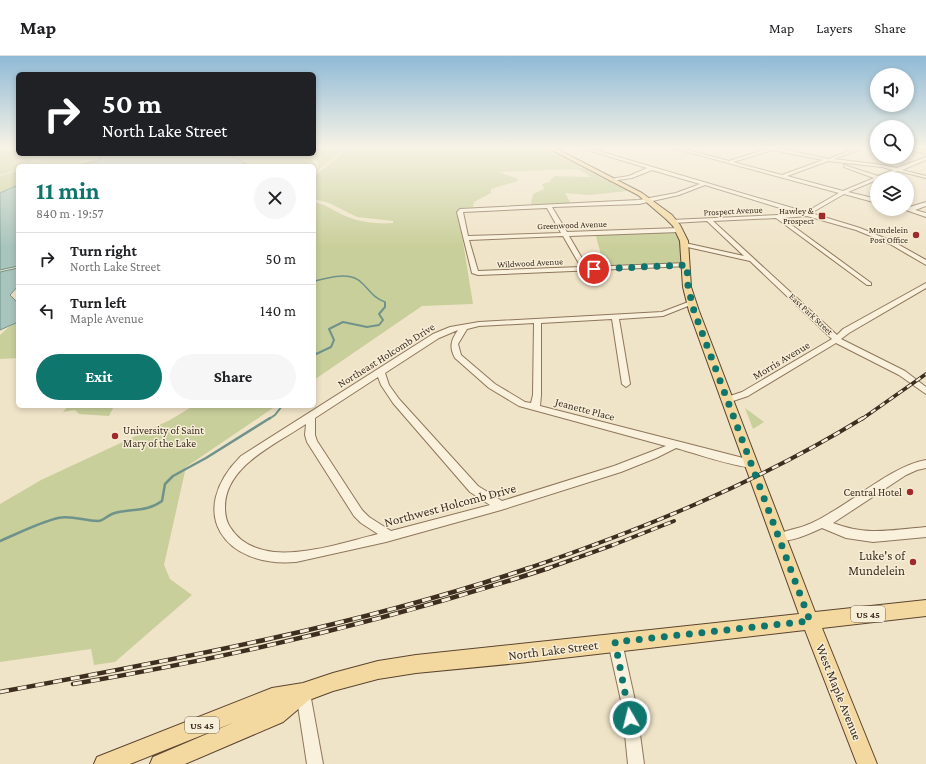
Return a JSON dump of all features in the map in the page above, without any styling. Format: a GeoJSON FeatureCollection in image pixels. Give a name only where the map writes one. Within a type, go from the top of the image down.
{"type":"FeatureCollection","features":[{"type":"Feature","properties":{"kind":"main road","name":"West Maple Avenue"},"geometry":{"type":"LineString","coordinates":[[614,181],[648,200],[663,211],[679,230],[685,245],[688,287],[691,303],[780,537],[810,621],[867,764]]}},
{"type":"Feature","properties":{"kind":"main road","name":"North Lake Street"},"geometry":{"type":"LineString","coordinates":[[104,764],[272,698],[303,693],[333,682],[378,670],[416,664],[926,608]]}},
{"type":"Feature","properties":{"kind":"main road","name":"North Lake Street"},"geometry":{"type":"LineString","coordinates":[[160,764],[276,715],[303,693]]}},
{"type":"Feature","properties":{"kind":"street"},"geometry":{"type":"LineString","coordinates":[[694,181],[875,236],[900,247],[926,263]]}},
{"type":"Feature","properties":{"kind":"street"},"geometry":{"type":"LineString","coordinates":[[802,181],[870,199]]}},
{"type":"Feature","properties":{"kind":"street","name":"Prospect Avenue"},"geometry":{"type":"LineString","coordinates":[[673,222],[778,217],[806,214],[844,192],[870,181]]}},
{"type":"Feature","properties":{"kind":"street"},"geometry":{"type":"LineString","coordinates":[[466,238],[460,212],[467,209],[631,203],[677,194],[704,184]]}},
{"type":"Feature","properties":{"kind":"street"},"geometry":{"type":"LineString","coordinates":[[914,208],[926,204]]}},
{"type":"Feature","properties":{"kind":"street"},"geometry":{"type":"LineString","coordinates":[[549,206],[585,269]]}},
{"type":"Feature","properties":{"kind":"street"},"geometry":{"type":"LineString","coordinates":[[914,212],[926,215]]}},
{"type":"Feature","properties":{"kind":"street"},"geometry":{"type":"LineString","coordinates":[[778,217],[869,284]]}},
{"type":"Feature","properties":{"kind":"street","name":"East Park Street"},"geometry":{"type":"LineString","coordinates":[[709,220],[836,338],[845,345],[902,373],[926,391]]}},
{"type":"Feature","properties":{"kind":"street","name":"Greenwood Avenue"},"geometry":{"type":"LineString","coordinates":[[466,238],[679,230]]}},
{"type":"Feature","properties":{"kind":"street","name":"Wildwood Avenue"},"geometry":{"type":"LineString","coordinates":[[466,238],[473,268],[475,272],[482,274],[687,265]]}},
{"type":"Feature","properties":{"kind":"street"},"geometry":{"type":"LineString","coordinates":[[685,245],[753,260]]}},
{"type":"Feature","properties":{"kind":"street","name":"Morris Avenue"},"geometry":{"type":"LineString","coordinates":[[727,400],[745,394],[829,345],[836,338],[926,285]]}},
{"type":"Feature","properties":{"kind":"street","name":"Northeast Holcomb Drive"},"geometry":{"type":"LineString","coordinates":[[230,537],[226,532],[219,507],[220,496],[231,474],[252,454],[436,336],[464,327],[537,321],[663,314],[691,303]]}},
{"type":"Feature","properties":{"kind":"street"},"geometry":{"type":"LineString","coordinates":[[615,317],[626,384]]}},
{"type":"Feature","properties":{"kind":"street"},"geometry":{"type":"LineString","coordinates":[[535,408],[537,395],[537,321]]}},
{"type":"Feature","properties":{"kind":"street","name":"Jeanette Place"},"geometry":{"type":"LineString","coordinates":[[464,327],[454,340],[455,351],[458,356],[501,393],[522,404],[751,464]]}},
{"type":"Feature","properties":{"kind":"street"},"geometry":{"type":"LineString","coordinates":[[380,372],[385,385],[396,401],[474,489],[501,506]]}},
{"type":"Feature","properties":{"kind":"street"},"geometry":{"type":"LineString","coordinates":[[311,416],[310,435],[312,442],[354,506],[364,520],[390,536]]}},
{"type":"Feature","properties":{"kind":"street","name":"Northwest Holcomb Drive"},"geometry":{"type":"LineString","coordinates":[[230,537],[242,547],[259,554],[275,557],[306,555],[390,536],[501,506],[617,469],[675,445]]}},
{"type":"Feature","properties":{"kind":"street"},"geometry":{"type":"LineString","coordinates":[[780,537],[790,535],[822,523],[843,512],[906,470],[926,464]]}},
{"type":"Feature","properties":{"kind":"street"},"geometry":{"type":"LineString","coordinates":[[822,523],[846,533],[873,537],[926,532]]}},
{"type":"Feature","properties":{"kind":"street"},"geometry":{"type":"LineString","coordinates":[[615,642],[629,705],[636,764]]}},
{"type":"Feature","properties":{"kind":"street"},"geometry":{"type":"LineString","coordinates":[[303,693],[315,764]]}},
{"type":"Feature","properties":{"kind":"green space"},"geometry":{"type":"Polygon","coordinates":[[[0,181],[16,181],[16,186],[0,193],[0,181]]]}},
{"type":"Feature","properties":{"kind":"green space"},"geometry":{"type":"Polygon","coordinates":[[[316,181],[518,181],[491,189],[491,193],[474,202],[473,207],[462,208],[458,211],[473,304],[422,306],[316,379],[316,202],[343,215],[361,221],[373,223],[393,223],[393,221],[357,217],[329,203],[316,200],[316,181]]]}},
{"type":"Feature","properties":{"kind":"green space"},"geometry":{"type":"Polygon","coordinates":[[[609,181],[628,191],[589,195],[565,193],[571,204],[531,204],[533,194],[544,189],[542,184],[550,182],[609,181]]]}},
{"type":"Feature","properties":{"kind":"green space"},"geometry":{"type":"Polygon","coordinates":[[[670,230],[679,235],[684,243],[686,262],[676,265],[603,268],[595,233],[670,230]]]}},
{"type":"Feature","properties":{"kind":"green space"},"geometry":{"type":"Polygon","coordinates":[[[16,323],[16,358],[0,359],[0,335],[16,323]]]}},
{"type":"Feature","properties":{"kind":"green space"},"geometry":{"type":"Polygon","coordinates":[[[66,408],[113,408],[109,416],[79,414],[75,410],[63,412],[66,408]]]}},
{"type":"Feature","properties":{"kind":"green space"},"geometry":{"type":"Polygon","coordinates":[[[190,408],[273,408],[186,467],[164,565],[170,579],[192,595],[115,662],[94,665],[91,649],[0,662],[0,504],[41,480],[170,420],[190,408]]]}},
{"type":"Feature","properties":{"kind":"green space"},"geometry":{"type":"Polygon","coordinates":[[[745,408],[764,422],[753,429],[745,408]]]}},
{"type":"Feature","properties":{"kind":"water"},"geometry":{"type":"Polygon","coordinates":[[[16,186],[16,266],[0,270],[0,193],[16,186]]]}},
{"type":"Feature","properties":{"kind":"water"},"geometry":{"type":"Polygon","coordinates":[[[16,268],[16,288],[10,295],[16,301],[16,323],[0,330],[0,272],[16,268]]]}},
{"type":"Feature","properties":{"kind":"waterway"},"geometry":{"type":"LineString","coordinates":[[316,281],[340,276],[352,277],[363,284],[375,297],[385,302],[385,307],[379,314],[383,320],[379,325],[367,327],[343,322],[329,329],[334,340],[331,347],[316,354]]}},
{"type":"Feature","properties":{"kind":"waterway"},"geometry":{"type":"LineString","coordinates":[[269,419],[275,415],[280,408]]}},
{"type":"Feature","properties":{"kind":"waterway"},"geometry":{"type":"LineString","coordinates":[[0,541],[36,525],[58,518],[68,517],[100,521],[118,512],[143,509],[156,505],[162,501],[165,484],[173,476],[206,458],[270,418]]}},
{"type":"Feature","properties":{"kind":"railway"},"geometry":{"type":"LineString","coordinates":[[862,419],[926,374]]}},
{"type":"Feature","properties":{"kind":"railway"},"geometry":{"type":"LineString","coordinates":[[528,568],[613,538],[699,503],[741,484],[823,442],[863,418]]}},
{"type":"Feature","properties":{"kind":"railway"},"geometry":{"type":"LineString","coordinates":[[547,569],[674,521]]}},
{"type":"Feature","properties":{"kind":"railway"},"geometry":{"type":"LineString","coordinates":[[0,692],[200,654],[333,624],[464,589],[528,568]]}},
{"type":"Feature","properties":{"kind":"railway"},"geometry":{"type":"LineString","coordinates":[[73,684],[193,662],[313,635],[431,604],[547,569]]}},
{"type":"Feature","properties":{"kind":"place","name":"Hawley & Prospect"},"geometry":{"type":"Point","coordinates":[822,216]}},
{"type":"Feature","properties":{"kind":"place","name":"Mundelein Post Office"},"geometry":{"type":"Point","coordinates":[916,235]}},
{"type":"Feature","properties":{"kind":"place","name":"University of Saint Mary of the Lake"},"geometry":{"type":"Point","coordinates":[115,436]}},
{"type":"Feature","properties":{"kind":"place","name":"Central Hotel"},"geometry":{"type":"Point","coordinates":[910,492]}},
{"type":"Feature","properties":{"kind":"place","name":"Luke's of Mundelein"},"geometry":{"type":"Point","coordinates":[913,562]}},
{"type":"Feature","properties":{"kind":"route"},"geometry":{"type":"LineString","coordinates":[[594,269],[687,265],[688,287],[691,303],[780,537],[810,621],[615,642],[629,705],[630,718]]}}]}
